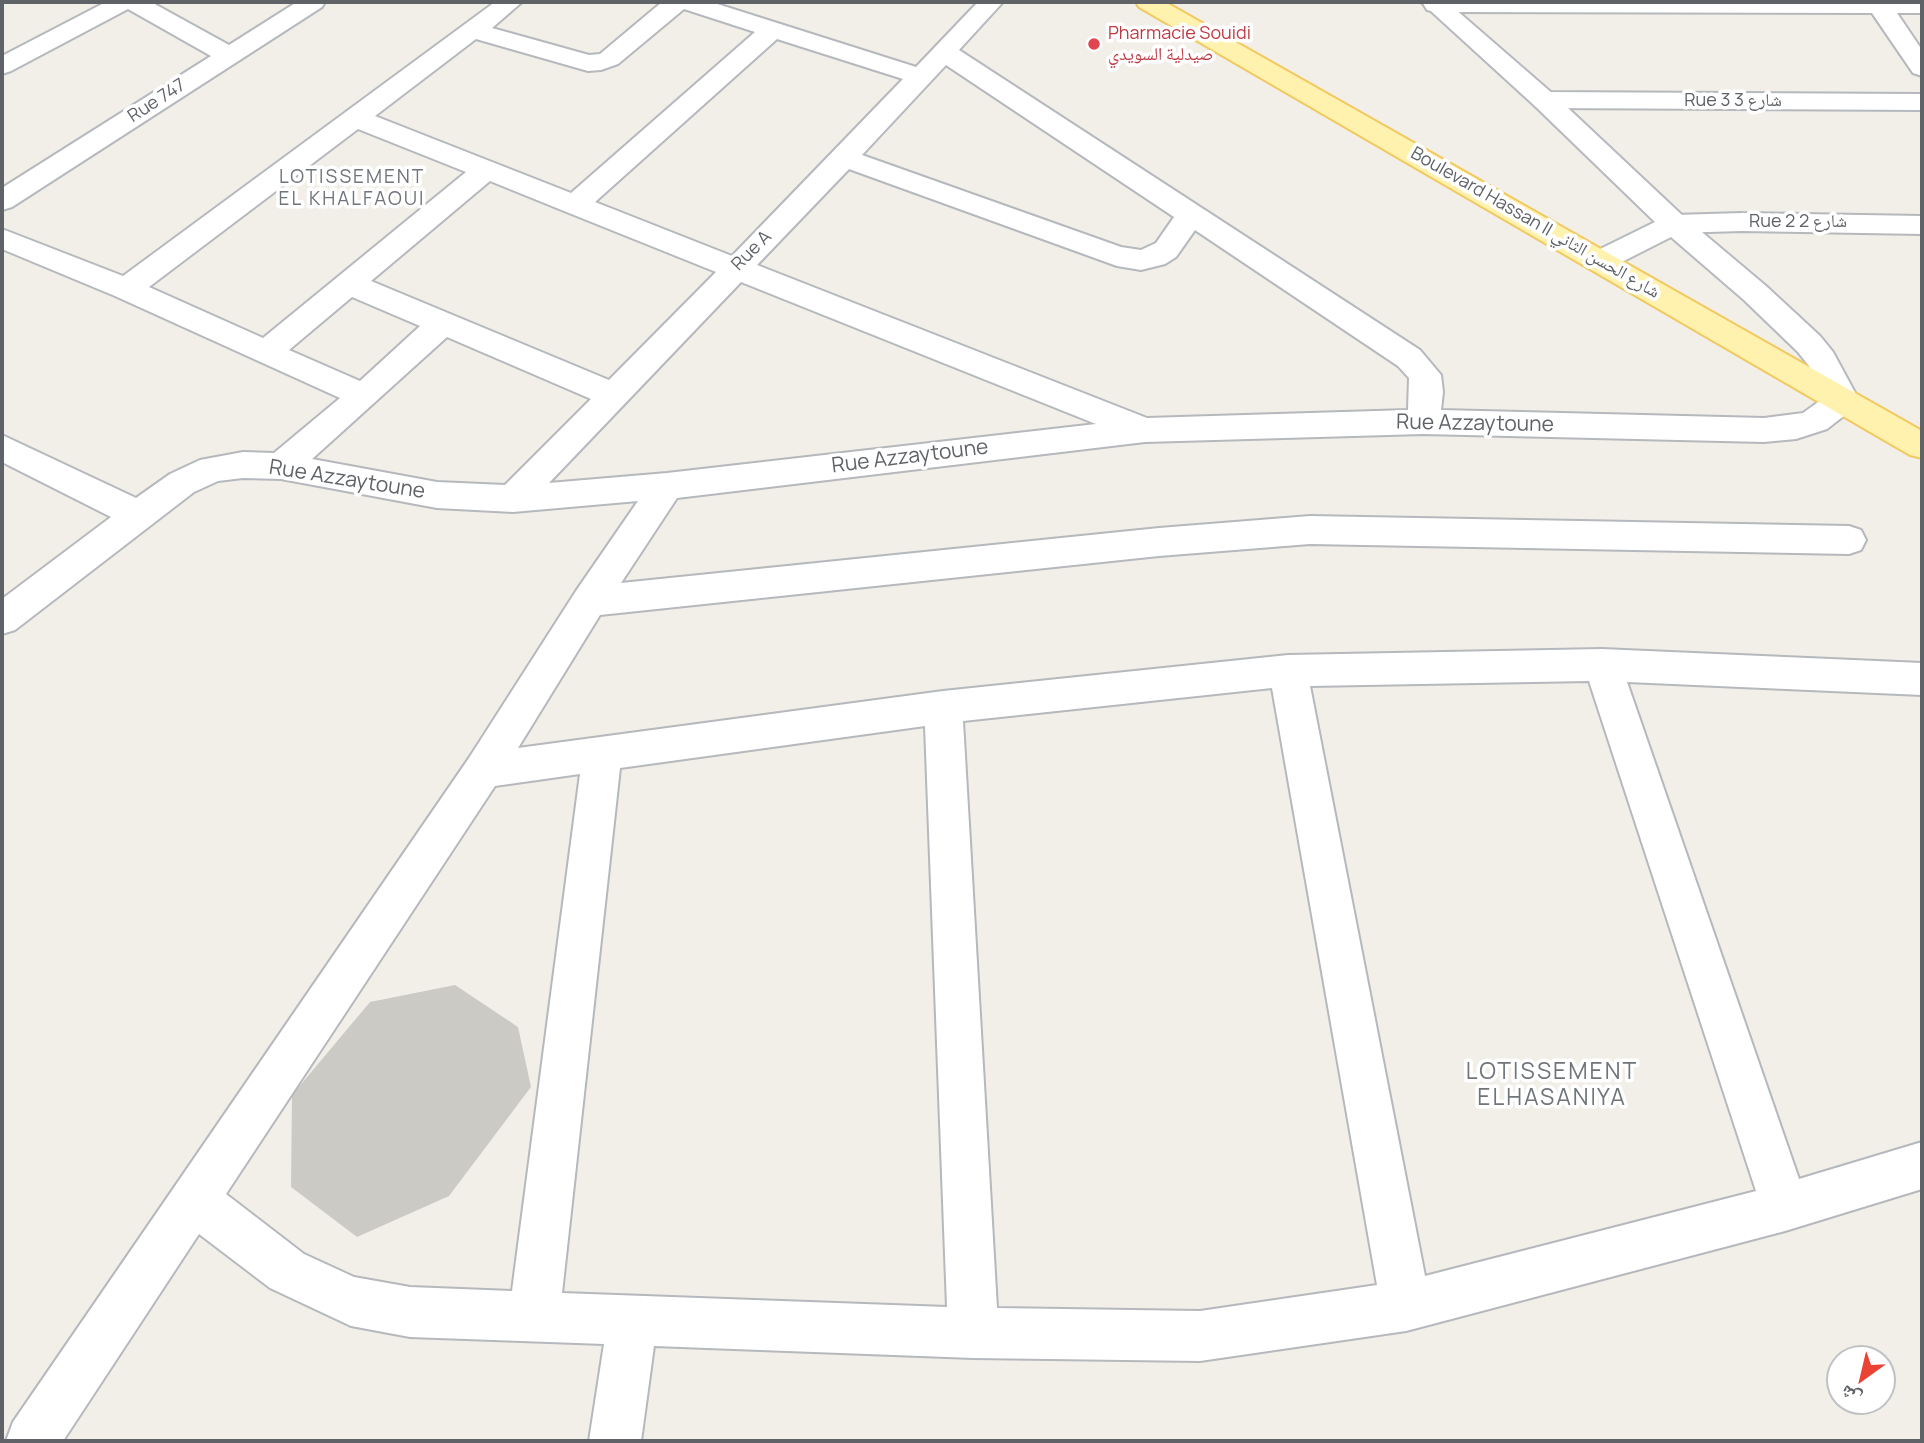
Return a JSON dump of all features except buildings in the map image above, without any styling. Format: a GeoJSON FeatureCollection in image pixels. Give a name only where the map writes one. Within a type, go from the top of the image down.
{"type":"FeatureCollection","features":[{"type":"Feature","properties":{"kind":"main road","name":"Boulevard Hassan II شارع الحسن الثاني"},"geometry":{"type":"LineString","coordinates":[[1148,2],[1922,446]]}},
{"type":"Feature","properties":{"kind":"street"},"geometry":{"type":"LineString","coordinates":[[2,66],[124,2]]}},
{"type":"Feature","properties":{"kind":"street"},"geometry":{"type":"LineString","coordinates":[[133,2],[229,55]]}},
{"type":"Feature","properties":{"kind":"street","name":"Rue 747"},"geometry":{"type":"LineString","coordinates":[[2,201],[313,2]]}},
{"type":"Feature","properties":{"kind":"street"},"geometry":{"type":"LineString","coordinates":[[126,289],[510,2]]}},
{"type":"Feature","properties":{"kind":"street"},"geometry":{"type":"LineString","coordinates":[[472,30],[588,63],[609,59],[677,2]]}},
{"type":"Feature","properties":{"kind":"street"},"geometry":{"type":"LineString","coordinates":[[687,2],[919,76]]}},
{"type":"Feature","properties":{"kind":"street","name":"Rue A"},"geometry":{"type":"LineString","coordinates":[[513,499],[844,158],[991,2]]}},
{"type":"Feature","properties":{"kind":"street"},"geometry":{"type":"LineString","coordinates":[[1434,3],[1922,6]]}},
{"type":"Feature","properties":{"kind":"street"},"geometry":{"type":"LineString","coordinates":[[1434,3],[1544,100],[1674,223],[1809,344],[1822,360],[1843,400]]}},
{"type":"Feature","properties":{"kind":"street"},"geometry":{"type":"LineString","coordinates":[[1879,6],[1922,68]]}},
{"type":"Feature","properties":{"kind":"street"},"geometry":{"type":"LineString","coordinates":[[574,205],[773,29]]}},
{"type":"Feature","properties":{"kind":"street"},"geometry":{"type":"LineString","coordinates":[[943,51],[1409,358],[1424,375],[1427,392],[1423,422]]}},
{"type":"Feature","properties":{"kind":"street","name":"Rue 3 شارع 3"},"geometry":{"type":"LineString","coordinates":[[1544,100],[1922,102]]}},
{"type":"Feature","properties":{"kind":"street"},"geometry":{"type":"LineString","coordinates":[[355,118],[1145,430]]}},
{"type":"Feature","properties":{"kind":"street"},"geometry":{"type":"LineString","coordinates":[[844,158],[1117,256],[1141,260],[1155,257],[1166,250],[1192,213]]}},
{"type":"Feature","properties":{"kind":"street"},"geometry":{"type":"LineString","coordinates":[[266,352],[486,170]]}},
{"type":"Feature","properties":{"kind":"street"},"geometry":{"type":"LineString","coordinates":[[1600,261],[1674,223]]}},
{"type":"Feature","properties":{"kind":"street","name":"Rue 2 شارع 2"},"geometry":{"type":"LineString","coordinates":[[1674,223],[1922,225]]}},
{"type":"Feature","properties":{"kind":"street"},"geometry":{"type":"LineString","coordinates":[[2,238],[126,289],[365,396]]}},
{"type":"Feature","properties":{"kind":"street"},"geometry":{"type":"LineString","coordinates":[[349,284],[613,395]]}},
{"type":"Feature","properties":{"kind":"street"},"geometry":{"type":"LineString","coordinates":[[281,466],[365,396],[443,323]]}},
{"type":"Feature","properties":{"kind":"street","name":"Rue Azzaytoune"},"geometry":{"type":"LineString","coordinates":[[2,619],[181,483],[212,469],[243,465],[281,466],[437,495],[513,499],[667,486],[1145,430],[1423,422],[1764,430],[1796,427],[1815,421],[1843,400]]}},
{"type":"Feature","properties":{"kind":"street"},"geometry":{"type":"LineString","coordinates":[[2,447],[138,515]]}},
{"type":"Feature","properties":{"kind":"street"},"geometry":{"type":"LineString","coordinates":[[32,1441],[482,770],[589,601],[667,486]]}},
{"type":"Feature","properties":{"kind":"street"},"geometry":{"type":"LineString","coordinates":[[589,601],[1158,542],[1310,530],[1849,540]]}},
{"type":"Feature","properties":{"kind":"street"},"geometry":{"type":"LineString","coordinates":[[482,770],[943,707],[1288,671],[1602,665],[1922,678]]}},
{"type":"Feature","properties":{"kind":"street"},"geometry":{"type":"LineString","coordinates":[[1602,665],[1786,1207]]}},
{"type":"Feature","properties":{"kind":"street"},"geometry":{"type":"LineString","coordinates":[[1288,671],[1406,1306]]}},
{"type":"Feature","properties":{"kind":"street"},"geometry":{"type":"LineString","coordinates":[[943,707],[973,1333]]}},
{"type":"Feature","properties":{"kind":"street"},"geometry":{"type":"LineString","coordinates":[[534,1318],[602,753]]}},
{"type":"Feature","properties":{"kind":"street"},"geometry":{"type":"LineString","coordinates":[[194,1200],[287,1271],[351,1301],[410,1312],[973,1333],[1200,1336],[1406,1306],[1786,1207],[1922,1166]]}},
{"type":"Feature","properties":{"kind":"street"},"geometry":{"type":"LineString","coordinates":[[615,1441],[632,1322]]}},
{"type":"Feature","properties":{"kind":"place","name":"Pharmacie Souidi صيدلية السويدي"},"geometry":{"type":"Point","coordinates":[1094,44]}},
{"type":"Feature","properties":{"kind":"district","name":"LOTISSEMENT EL KHALFAOUI"},"geometry":{"type":"Point","coordinates":[352,189]}},
{"type":"Feature","properties":{"kind":"district","name":"LOTISSEMENT ELHASANIYA"},"geometry":{"type":"Point","coordinates":[1552,1086]}}]}
